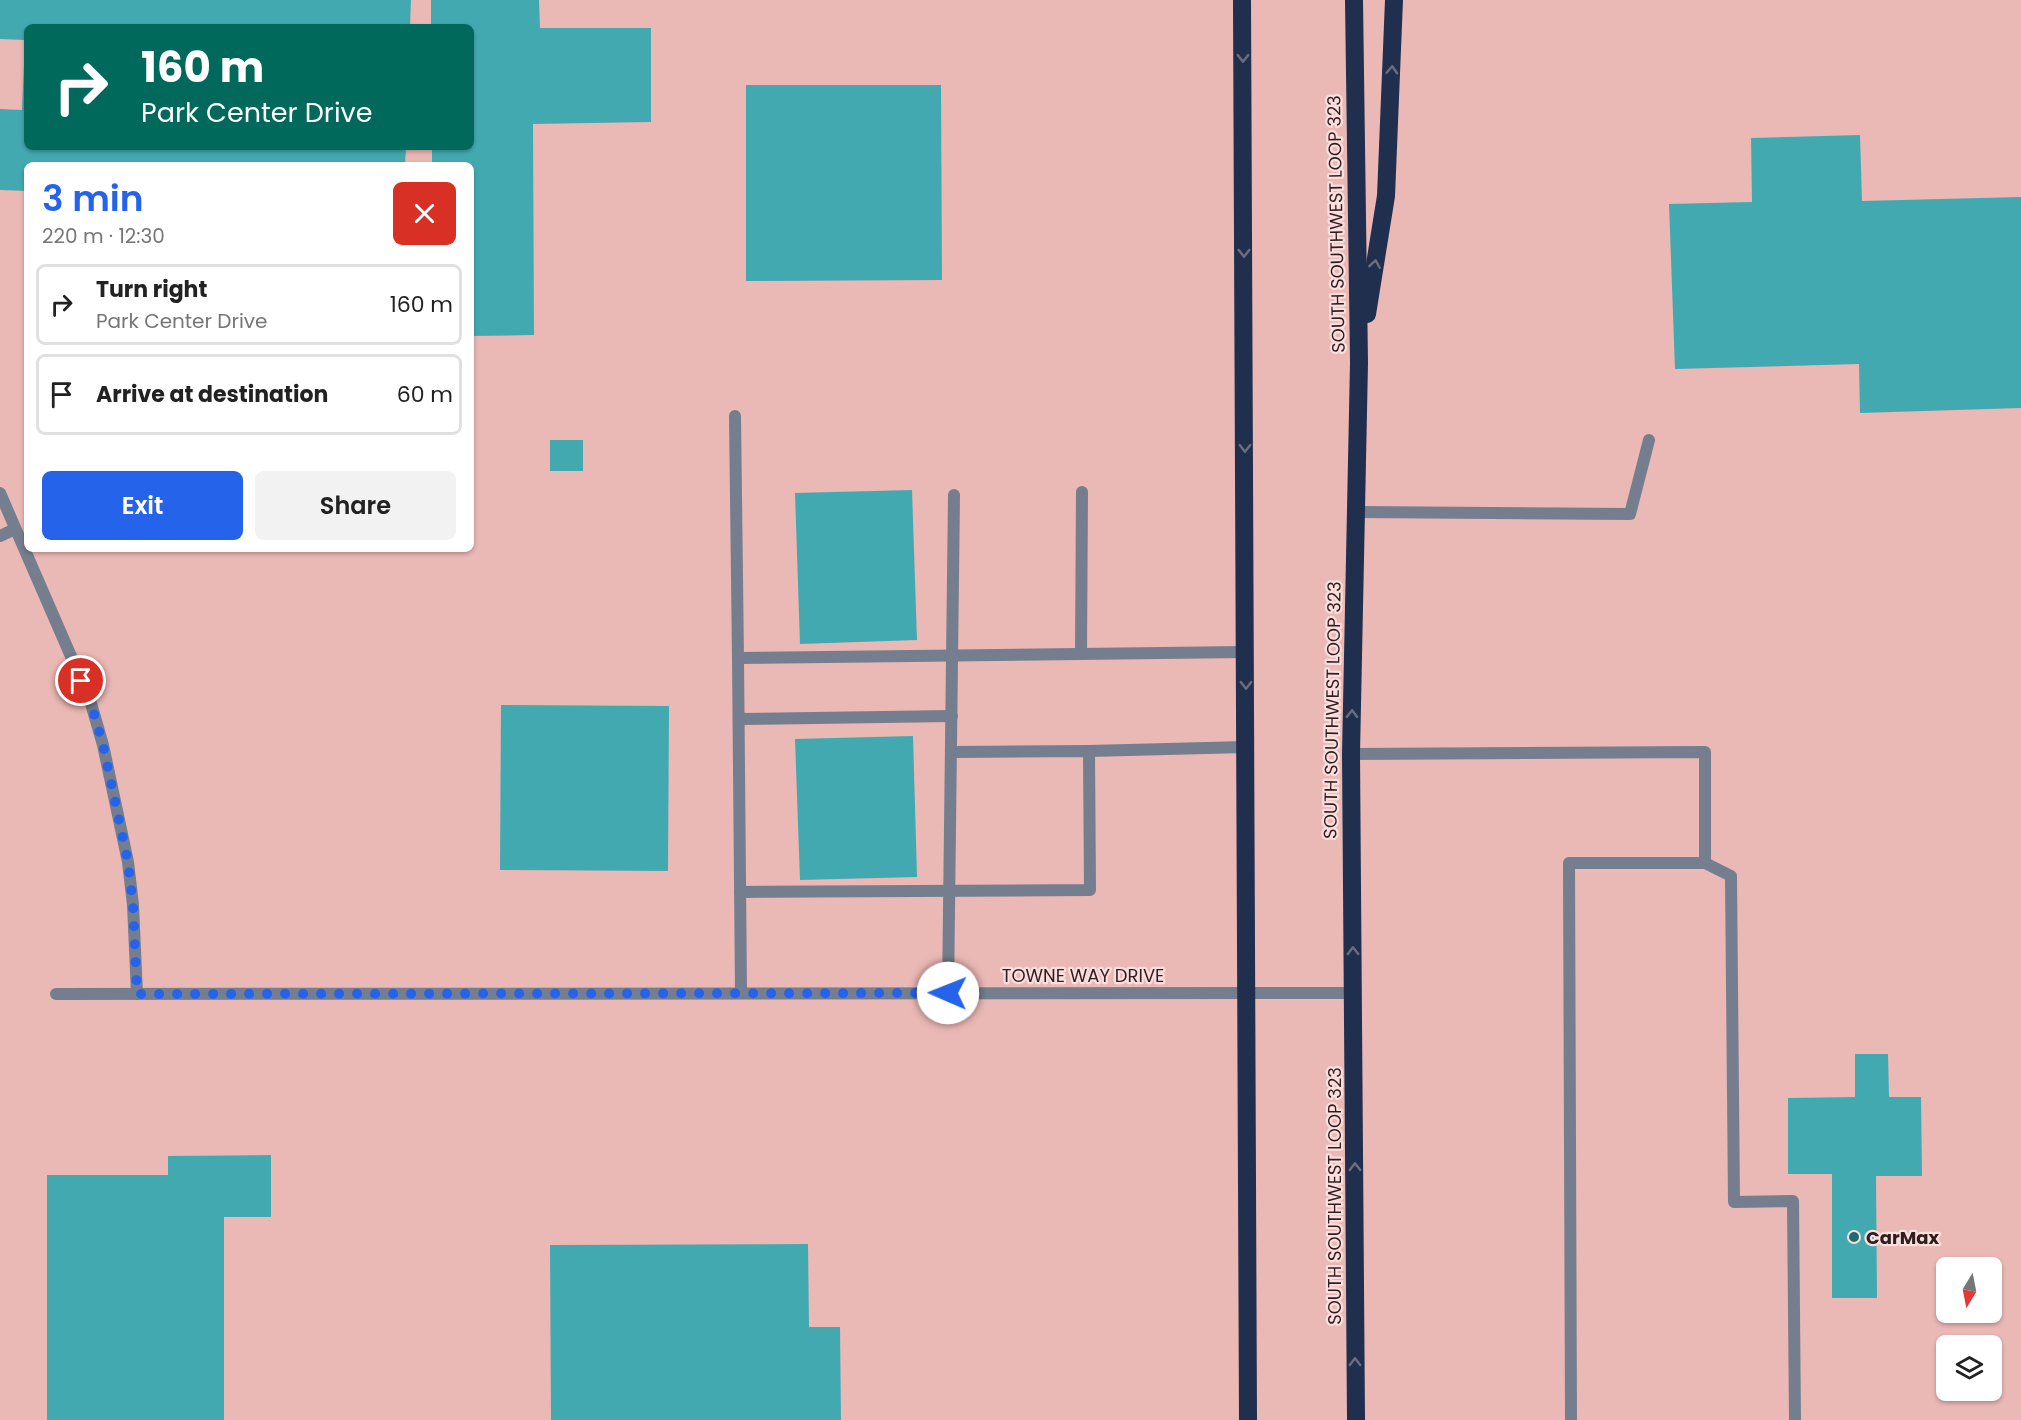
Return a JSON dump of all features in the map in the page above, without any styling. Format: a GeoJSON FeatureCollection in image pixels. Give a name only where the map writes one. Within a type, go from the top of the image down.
{"type":"FeatureCollection","features":[{"type":"Feature","properties":{"kind":"highway"},"geometry":{"type":"LineString","coordinates":[[1242,0],[1248,1420]]}},
{"type":"Feature","properties":{"kind":"highway","name":"SOUTH SOUTHWEST LOOP 323"},"geometry":{"type":"LineString","coordinates":[[1354,0],[1359,363],[1351,754],[1356,1420]]}},
{"type":"Feature","properties":{"kind":"highway"},"geometry":{"type":"LineString","coordinates":[[1359,363],[1386,196],[1394,0]]}},
{"type":"Feature","properties":{"kind":"street"},"geometry":{"type":"LineString","coordinates":[[735,416],[741,993]]}},
{"type":"Feature","properties":{"kind":"street"},"geometry":{"type":"LineString","coordinates":[[1356,512],[1630,514],[1649,440]]}},
{"type":"Feature","properties":{"kind":"street"},"geometry":{"type":"LineString","coordinates":[[1081,654],[1082,492]]}},
{"type":"Feature","properties":{"kind":"street"},"geometry":{"type":"LineString","coordinates":[[0,493],[24,550]]}},
{"type":"Feature","properties":{"kind":"street"},"geometry":{"type":"LineString","coordinates":[[948,993],[954,495]]}},
{"type":"Feature","properties":{"kind":"street"},"geometry":{"type":"LineString","coordinates":[[0,536],[15,529]]}},
{"type":"Feature","properties":{"kind":"street"},"geometry":{"type":"LineString","coordinates":[[25,552],[90,700],[103,745],[128,862],[133,905],[137,994]]}},
{"type":"Feature","properties":{"kind":"street"},"geometry":{"type":"LineString","coordinates":[[738,658],[1245,652]]}},
{"type":"Feature","properties":{"kind":"street"},"geometry":{"type":"LineString","coordinates":[[739,719],[952,716]]}},
{"type":"Feature","properties":{"kind":"street"},"geometry":{"type":"LineString","coordinates":[[952,752],[1246,747]]}},
{"type":"Feature","properties":{"kind":"street"},"geometry":{"type":"LineString","coordinates":[[740,892],[1090,890],[1089,751]]}},
{"type":"Feature","properties":{"kind":"street"},"geometry":{"type":"LineString","coordinates":[[1351,754],[1704,752],[1705,863]]}},
{"type":"Feature","properties":{"kind":"street"},"geometry":{"type":"LineString","coordinates":[[1571,1420],[1569,862],[1705,863],[1731,876],[1734,1202],[1793,1201],[1795,1420]]}},
{"type":"Feature","properties":{"kind":"street","name":"TOWNE WAY DRIVE"},"geometry":{"type":"LineString","coordinates":[[56,994],[1354,993]]}},
{"type":"Feature","properties":{"kind":"building"},"geometry":{"type":"Polygon","coordinates":[[[0,0],[411,0],[410,24],[24,24],[24,40],[0,39],[0,0]]]}},
{"type":"Feature","properties":{"kind":"building"},"geometry":{"type":"Polygon","coordinates":[[[431,0],[539,0],[540,28],[651,28],[651,122],[533,124],[534,335],[474,336],[474,162],[432,162],[432,150],[474,150],[474,24],[431,24],[431,0]]]}},
{"type":"Feature","properties":{"kind":"building"},"geometry":{"type":"Polygon","coordinates":[[[24,63],[24,150],[406,150],[405,162],[24,162],[24,191],[0,190],[0,109],[22,110],[24,63]]]}},
{"type":"Feature","properties":{"kind":"building"},"geometry":{"type":"Polygon","coordinates":[[[746,85],[941,85],[942,280],[746,281],[746,85]]]}},
{"type":"Feature","properties":{"kind":"building"},"geometry":{"type":"Polygon","coordinates":[[[1860,135],[1862,201],[2021,197],[2021,408],[1860,413],[1859,364],[1675,369],[1669,204],[1752,202],[1751,138],[1860,135]]]}},
{"type":"Feature","properties":{"kind":"building"},"geometry":{"type":"Polygon","coordinates":[[[550,440],[583,440],[583,471],[550,471],[550,440]]]}},
{"type":"Feature","properties":{"kind":"building"},"geometry":{"type":"Polygon","coordinates":[[[912,490],[917,640],[800,644],[795,493],[912,490]]]}},
{"type":"Feature","properties":{"kind":"building"},"geometry":{"type":"Polygon","coordinates":[[[501,705],[669,706],[668,871],[500,870],[501,705]]]}},
{"type":"Feature","properties":{"kind":"building"},"geometry":{"type":"Polygon","coordinates":[[[913,736],[917,877],[800,880],[795,739],[913,736]]]}},
{"type":"Feature","properties":{"kind":"building","name":"CarMax"},"geometry":{"type":"Polygon","coordinates":[[[1855,1054],[1888,1054],[1889,1097],[1921,1097],[1922,1176],[1876,1176],[1877,1298],[1832,1298],[1832,1174],[1788,1174],[1788,1098],[1855,1097],[1855,1054]]]}},
{"type":"Feature","properties":{"kind":"building"},"geometry":{"type":"Polygon","coordinates":[[[271,1155],[271,1217],[224,1217],[224,1420],[47,1420],[47,1175],[168,1175],[168,1156],[271,1155]]]}},
{"type":"Feature","properties":{"kind":"building"},"geometry":{"type":"Polygon","coordinates":[[[808,1244],[809,1327],[840,1327],[841,1420],[551,1420],[550,1245],[808,1244]]]}},
{"type":"Feature","properties":{"kind":"place","name":"CarMax"},"geometry":{"type":"Point","coordinates":[1854,1237]}},
{"type":"Feature","properties":{"kind":"route"},"geometry":{"type":"LineString","coordinates":[[81,681],[90,700],[103,745],[128,862],[133,905],[137,994],[948,993]]}}]}
